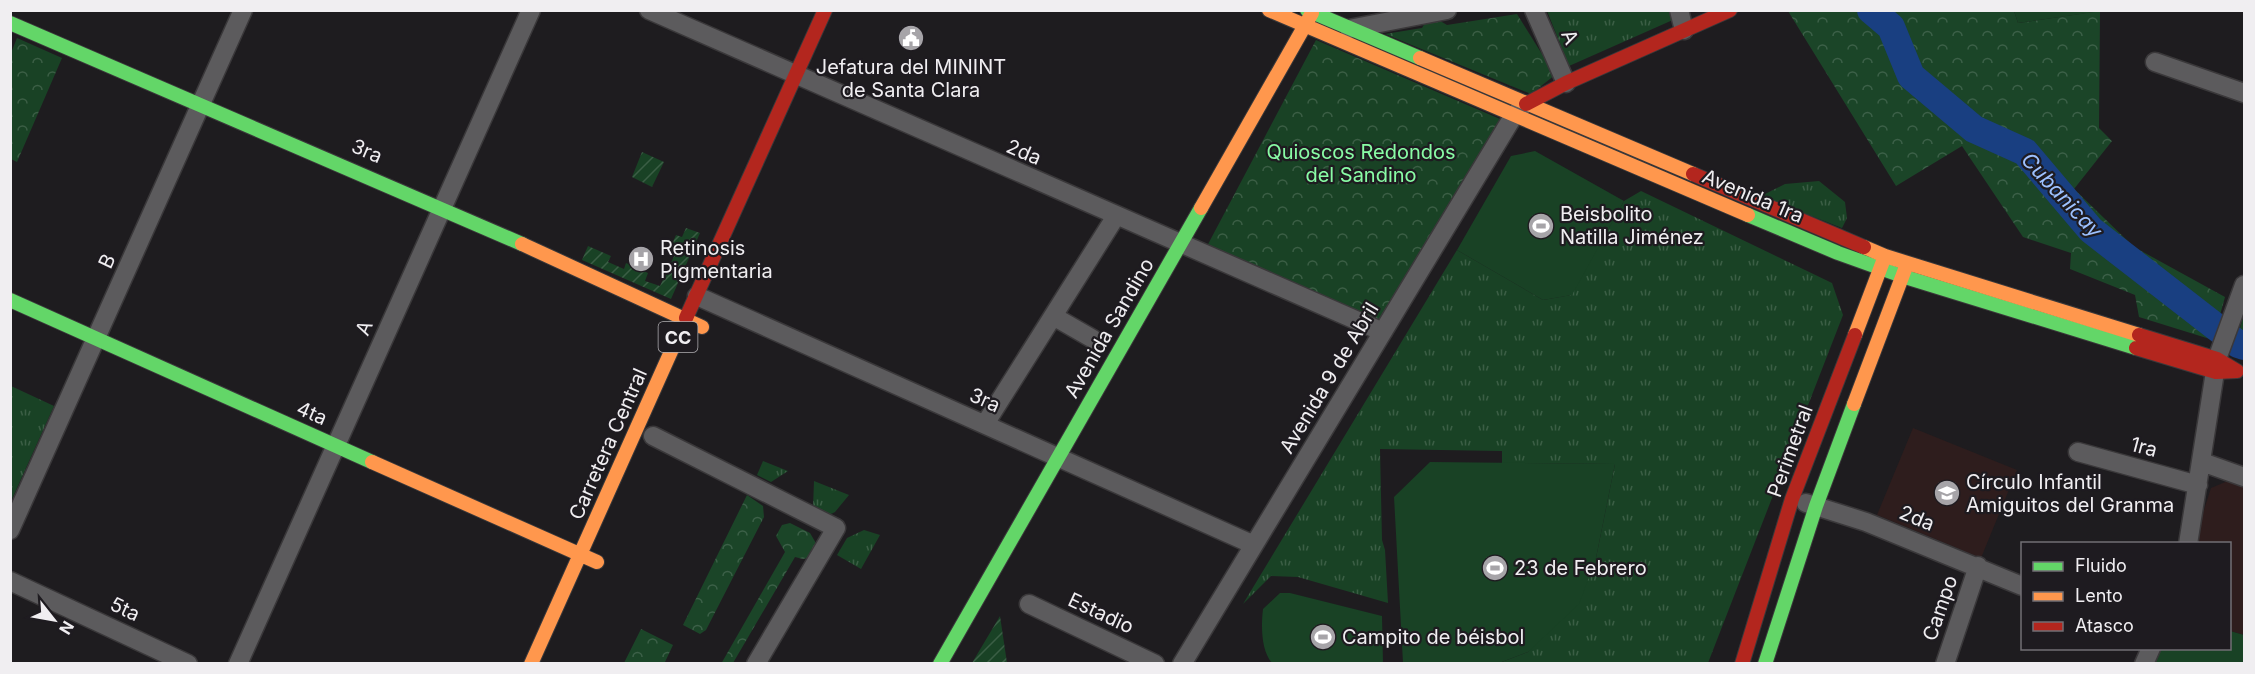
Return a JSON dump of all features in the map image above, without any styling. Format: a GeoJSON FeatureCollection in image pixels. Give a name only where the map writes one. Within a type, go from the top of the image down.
{"type":"FeatureCollection","features":[{"type":"Feature","properties":{"kind":"main road","name":"Carretera Central"},"geometry":{"type":"LineString","coordinates":[[700,333],[709,297],[804,85],[825,10]]}},
{"type":"Feature","properties":{"kind":"main road","name":"Avenida 1ra"},"geometry":{"type":"LineString","coordinates":[[1269,10],[1520,110],[1883,263],[2218,360],[2241,372]]}},
{"type":"Feature","properties":{"kind":"main road"},"geometry":{"type":"LineString","coordinates":[[1520,110],[1566,83],[1730,10]]}},
{"type":"Feature","properties":{"kind":"main road","name":"Avenida 1ra"},"geometry":{"type":"LineString","coordinates":[[1309,12],[1838,254],[1883,263]]}},
{"type":"Feature","properties":{"kind":"main road","name":"Avenida Sandino"},"geometry":{"type":"LineString","coordinates":[[940,663],[1305,26],[1309,12]]}},
{"type":"Feature","properties":{"kind":"main road","name":"3ra"},"geometry":{"type":"LineString","coordinates":[[10,23],[441,207],[686,320],[700,333]]}},
{"type":"Feature","properties":{"kind":"main road","name":"Carretera Central"},"geometry":{"type":"LineString","coordinates":[[804,85],[819,65]]}},
{"type":"Feature","properties":{"kind":"main road"},"geometry":{"type":"LineString","coordinates":[[1838,254],[1856,270],[1866,283],[1868,303]]}},
{"type":"Feature","properties":{"kind":"main road","name":"Perimetral"},"geometry":{"type":"LineString","coordinates":[[1742,663],[1792,499],[1883,263]]}},
{"type":"Feature","properties":{"kind":"main road","name":"Avenida 1ra"},"geometry":{"type":"LineString","coordinates":[[1905,270],[1949,289],[2218,360]]}},
{"type":"Feature","properties":{"kind":"main road"},"geometry":{"type":"LineString","coordinates":[[1765,663],[1816,506],[1905,270]]}},
{"type":"Feature","properties":{"kind":"main road"},"geometry":{"type":"LineString","coordinates":[[1894,300],[1915,289],[1949,289]]}},
{"type":"Feature","properties":{"kind":"main road","name":"Carretera Central"},"geometry":{"type":"LineString","coordinates":[[531,663],[686,320],[709,297]]}},
{"type":"Feature","properties":{"kind":"main road","name":"4ta"},"geometry":{"type":"LineString","coordinates":[[10,300],[597,562]]}},
{"type":"Feature","properties":{"kind":"street","name":"B"},"geometry":{"type":"LineString","coordinates":[[10,530],[243,10]]}},
{"type":"Feature","properties":{"kind":"street","name":"A"},"geometry":{"type":"LineString","coordinates":[[238,663],[531,10]]}},
{"type":"Feature","properties":{"kind":"street","name":"2da"},"geometry":{"type":"LineString","coordinates":[[649,10],[804,85],[1116,216],[1383,332]]}},
{"type":"Feature","properties":{"kind":"street"},"geometry":{"type":"LineString","coordinates":[[1349,29],[1448,10]]}},
{"type":"Feature","properties":{"kind":"street","name":"A"},"geometry":{"type":"LineString","coordinates":[[1534,10],[1566,83]]}},
{"type":"Feature","properties":{"kind":"street"},"geometry":{"type":"LineString","coordinates":[[1679,10],[1684,30]]}},
{"type":"Feature","properties":{"kind":"street"},"geometry":{"type":"LineString","coordinates":[[2156,62],[2244,93]]}},
{"type":"Feature","properties":{"kind":"street","name":"Avenida 9 de Abril"},"geometry":{"type":"LineString","coordinates":[[1182,663],[1520,110]]}},
{"type":"Feature","properties":{"kind":"street"},"geometry":{"type":"LineString","coordinates":[[985,424],[1116,216]]}},
{"type":"Feature","properties":{"kind":"street"},"geometry":{"type":"LineString","coordinates":[[2188,542],[2218,360],[2244,285]]}},
{"type":"Feature","properties":{"kind":"street","name":"3ra"},"geometry":{"type":"LineString","coordinates":[[709,297],[1254,545]]}},
{"type":"Feature","properties":{"kind":"street"},"geometry":{"type":"LineString","coordinates":[[1053,316],[1093,339]]}},
{"type":"Feature","properties":{"kind":"street"},"geometry":{"type":"LineString","coordinates":[[653,436],[836,528],[756,663]]}},
{"type":"Feature","properties":{"kind":"street","name":"1ra"},"geometry":{"type":"LineString","coordinates":[[2078,452],[2198,485]]}},
{"type":"Feature","properties":{"kind":"street"},"geometry":{"type":"LineString","coordinates":[[2202,462],[2244,477]]}},
{"type":"Feature","properties":{"kind":"street","name":"2da"},"geometry":{"type":"LineString","coordinates":[[1792,499],[1866,522],[2021,586]]}},
{"type":"Feature","properties":{"kind":"street","name":"Campo"},"geometry":{"type":"LineString","coordinates":[[1945,663],[1978,566]]}},
{"type":"Feature","properties":{"kind":"street","name":"5ta"},"geometry":{"type":"LineString","coordinates":[[10,581],[188,663]]}},
{"type":"Feature","properties":{"kind":"street","name":"Estadio"},"geometry":{"type":"LineString","coordinates":[[1029,604],[1155,663]]}},
{"type":"Feature","properties":{"kind":"shaded area","name":"Círculo Infantil Amiguitos del Granma"},"geometry":{"type":"Polygon","coordinates":[[[1913,428],[2017,470],[1981,558],[1877,515],[1913,428]]]}},
{"type":"Feature","properties":{"kind":"shaded area"},"geometry":{"type":"Polygon","coordinates":[[[2230,480],[2244,484],[2244,635],[2231,631],[2231,542],[2194,542],[2211,488],[2230,480]]]}},
{"type":"Feature","properties":{"kind":"green space"},"geometry":{"type":"Polygon","coordinates":[[[2014,10],[2102,11],[2018,23],[2014,10]]]}},
{"type":"Feature","properties":{"kind":"green space"},"geometry":{"type":"Polygon","coordinates":[[[1547,11],[1672,11],[1675,19],[1569,66],[1547,11]]]}},
{"type":"Feature","properties":{"kind":"green space"},"geometry":{"type":"Polygon","coordinates":[[[1788,11],[2014,11],[2018,23],[2100,11],[2099,128],[2112,141],[2074,189],[2134,247],[2225,297],[2213,340],[2139,317],[2135,295],[2070,269],[2071,253],[2023,237],[1962,146],[1896,186],[1788,11]]]}},
{"type":"Feature","properties":{"kind":"green space"},"geometry":{"type":"Polygon","coordinates":[[[1517,14],[1555,75],[1531,94],[1385,34],[1422,28],[1430,15],[1447,25],[1517,14]]]}},
{"type":"Feature","properties":{"kind":"green space"},"geometry":{"type":"Polygon","coordinates":[[[17,38],[62,58],[17,162],[11,159],[11,53],[17,38]]]}},
{"type":"Feature","properties":{"kind":"green space","name":"Quioscos Redondos del Sandino"},"geometry":{"type":"Polygon","coordinates":[[[1316,40],[1500,119],[1380,323],[1206,248],[1316,40]]]}},
{"type":"Feature","properties":{"kind":"green space","name":"Beisbolito Natilla Jiménez"},"geometry":{"type":"Polygon","coordinates":[[[1535,151],[1624,201],[1572,295],[1543,300],[1457,250],[1511,156],[1535,151]]]}},
{"type":"Feature","properties":{"kind":"green space"},"geometry":{"type":"Polygon","coordinates":[[[642,152],[664,162],[652,187],[632,177],[642,152]]]}},
{"type":"Feature","properties":{"kind":"green space"},"geometry":{"type":"Polygon","coordinates":[[[1819,181],[1845,202],[1847,218],[1842,228],[1761,196],[1785,184],[1819,181]]]}},
{"type":"Feature","properties":{"kind":"green space"},"geometry":{"type":"Polygon","coordinates":[[[1641,191],[1832,283],[1843,315],[1708,663],[1499,663],[1528,652],[1596,558],[1615,464],[1502,463],[1502,451],[1380,449],[1382,540],[1385,550],[1388,603],[1298,577],[1271,576],[1243,604],[1457,250],[1543,300],[1571,295],[1624,201],[1641,191]]]}},
{"type":"Feature","properties":{"kind":"green space"},"geometry":{"type":"Polygon","coordinates":[[[686,228],[700,233],[671,299],[582,260],[588,246],[611,256],[608,262],[624,269],[626,263],[648,273],[645,281],[660,286],[676,252],[672,244],[676,235],[682,237],[686,228]]]}},
{"type":"Feature","properties":{"kind":"green space"},"geometry":{"type":"Polygon","coordinates":[[[2244,315],[2244,359],[2231,355],[2244,315]]]}},
{"type":"Feature","properties":{"kind":"green space"},"geometry":{"type":"Polygon","coordinates":[[[11,386],[54,406],[12,499],[10,498],[11,386]]]}},
{"type":"Feature","properties":{"kind":"green space"},"geometry":{"type":"Polygon","coordinates":[[[763,461],[788,471],[771,482],[757,475],[763,461]]]}},
{"type":"Feature","properties":{"kind":"green space","name":"23 de Febrero"},"geometry":{"type":"Polygon","coordinates":[[[1430,462],[1615,464],[1596,558],[1579,604],[1528,652],[1499,663],[1403,663],[1394,497],[1430,462]]]}},
{"type":"Feature","properties":{"kind":"green space"},"geometry":{"type":"Polygon","coordinates":[[[814,481],[849,495],[835,512],[827,516],[813,508],[814,481]]]}},
{"type":"Feature","properties":{"kind":"green space"},"geometry":{"type":"Polygon","coordinates":[[[747,495],[763,506],[764,517],[706,630],[700,634],[683,625],[747,495]]]}},
{"type":"Feature","properties":{"kind":"green space"},"geometry":{"type":"Polygon","coordinates":[[[790,523],[810,533],[817,545],[811,557],[803,559],[795,557],[733,663],[721,664],[785,552],[776,536],[782,525],[790,523]]]}},
{"type":"Feature","properties":{"kind":"green space"},"geometry":{"type":"Polygon","coordinates":[[[864,530],[880,535],[861,569],[837,555],[847,538],[864,530]]]}},
{"type":"Feature","properties":{"kind":"green space","name":"Campito de béisbol"},"geometry":{"type":"Polygon","coordinates":[[[1280,593],[1290,593],[1382,616],[1383,663],[1272,663],[1264,645],[1263,609],[1280,593]]]}},
{"type":"Feature","properties":{"kind":"green space"},"geometry":{"type":"Polygon","coordinates":[[[1000,616],[1007,663],[972,663],[1000,616]]]}},
{"type":"Feature","properties":{"kind":"green space"},"geometry":{"type":"Polygon","coordinates":[[[641,629],[673,645],[665,662],[668,663],[624,663],[641,629]]]}},
{"type":"Feature","properties":{"kind":"green space"},"geometry":{"type":"Polygon","coordinates":[[[2231,631],[2244,635],[2244,663],[2151,664],[2157,650],[2231,650],[2231,631]]]}},
{"type":"Feature","properties":{"kind":"waterway","name":"Cubanicay"},"geometry":{"type":"LineString","coordinates":[[1871,10],[1891,27],[1911,76],[1974,129],[2025,152],[2091,230],[2238,344],[2244,346]]}},
{"type":"Feature","properties":{"kind":"traffic: fast"},"geometry":{"type":"LineString","coordinates":[[1307,10],[1420,58]]}},
{"type":"Feature","properties":{"kind":"traffic: fast"},"geometry":{"type":"LineString","coordinates":[[10,23],[522,244]]}},
{"type":"Feature","properties":{"kind":"traffic: fast"},"geometry":{"type":"LineString","coordinates":[[940,664],[1201,208]]}},
{"type":"Feature","properties":{"kind":"traffic: fast"},"geometry":{"type":"LineString","coordinates":[[1748,215],[1838,253],[1902,276],[2136,348]]}},
{"type":"Feature","properties":{"kind":"traffic: fast"},"geometry":{"type":"LineString","coordinates":[[10,300],[372,462]]}},
{"type":"Feature","properties":{"kind":"traffic: fast"},"geometry":{"type":"LineString","coordinates":[[1765,664],[1816,506],[1854,404]]}},
{"type":"Feature","properties":{"kind":"traffic: slow"},"geometry":{"type":"LineString","coordinates":[[1269,10],[1748,215]]}},
{"type":"Feature","properties":{"kind":"traffic: slow"},"geometry":{"type":"LineString","coordinates":[[1201,208],[1312,13]]}},
{"type":"Feature","properties":{"kind":"traffic: slow"},"geometry":{"type":"LineString","coordinates":[[1420,58],[1693,174]]}},
{"type":"Feature","properties":{"kind":"traffic: slow"},"geometry":{"type":"LineString","coordinates":[[522,244],[702,327]]}},
{"type":"Feature","properties":{"kind":"traffic: slow"},"geometry":{"type":"LineString","coordinates":[[1864,247],[1885,256],[2139,335]]}},
{"type":"Feature","properties":{"kind":"traffic: slow"},"geometry":{"type":"LineString","coordinates":[[1855,335],[1885,256]]}},
{"type":"Feature","properties":{"kind":"traffic: slow"},"geometry":{"type":"LineString","coordinates":[[1854,404],[1907,264]]}},
{"type":"Feature","properties":{"kind":"traffic: slow"},"geometry":{"type":"LineString","coordinates":[[531,664],[686,318]]}},
{"type":"Feature","properties":{"kind":"traffic: slow"},"geometry":{"type":"LineString","coordinates":[[372,462],[597,562]]}},
{"type":"Feature","properties":{"kind":"traffic: jam"},"geometry":{"type":"LineString","coordinates":[[686,318],[825,10]]}},
{"type":"Feature","properties":{"kind":"traffic: jam"},"geometry":{"type":"LineString","coordinates":[[1526,104],[1566,83],[1730,10]]}},
{"type":"Feature","properties":{"kind":"traffic: jam"},"geometry":{"type":"LineString","coordinates":[[1693,174],[1864,247]]}},
{"type":"Feature","properties":{"kind":"traffic: jam"},"geometry":{"type":"LineString","coordinates":[[1742,664],[1792,499],[1855,335]]}},
{"type":"Feature","properties":{"kind":"traffic: jam"},"geometry":{"type":"LineString","coordinates":[[2136,348],[2216,372],[2237,371],[2217,359],[2139,335]]}},
{"type":"Feature","properties":{"kind":"place","name":"Jefatura del MININT de Santa Clara"},"geometry":{"type":"Point","coordinates":[911,38]}},
{"type":"Feature","properties":{"kind":"place","name":"Beisbolito Natilla Jiménez"},"geometry":{"type":"Point","coordinates":[1541,226]}},
{"type":"Feature","properties":{"kind":"place","name":"Retinosis Pigmentaria"},"geometry":{"type":"Point","coordinates":[641,259]}},
{"type":"Feature","properties":{"kind":"place","name":"Círculo Infantil Amiguitos del Granma"},"geometry":{"type":"Point","coordinates":[1947,493]}},
{"type":"Feature","properties":{"kind":"place","name":"23 de Febrero"},"geometry":{"type":"Point","coordinates":[1495,568]}},
{"type":"Feature","properties":{"kind":"place","name":"Campito de béisbol"},"geometry":{"type":"Point","coordinates":[1323,637]}}]}
